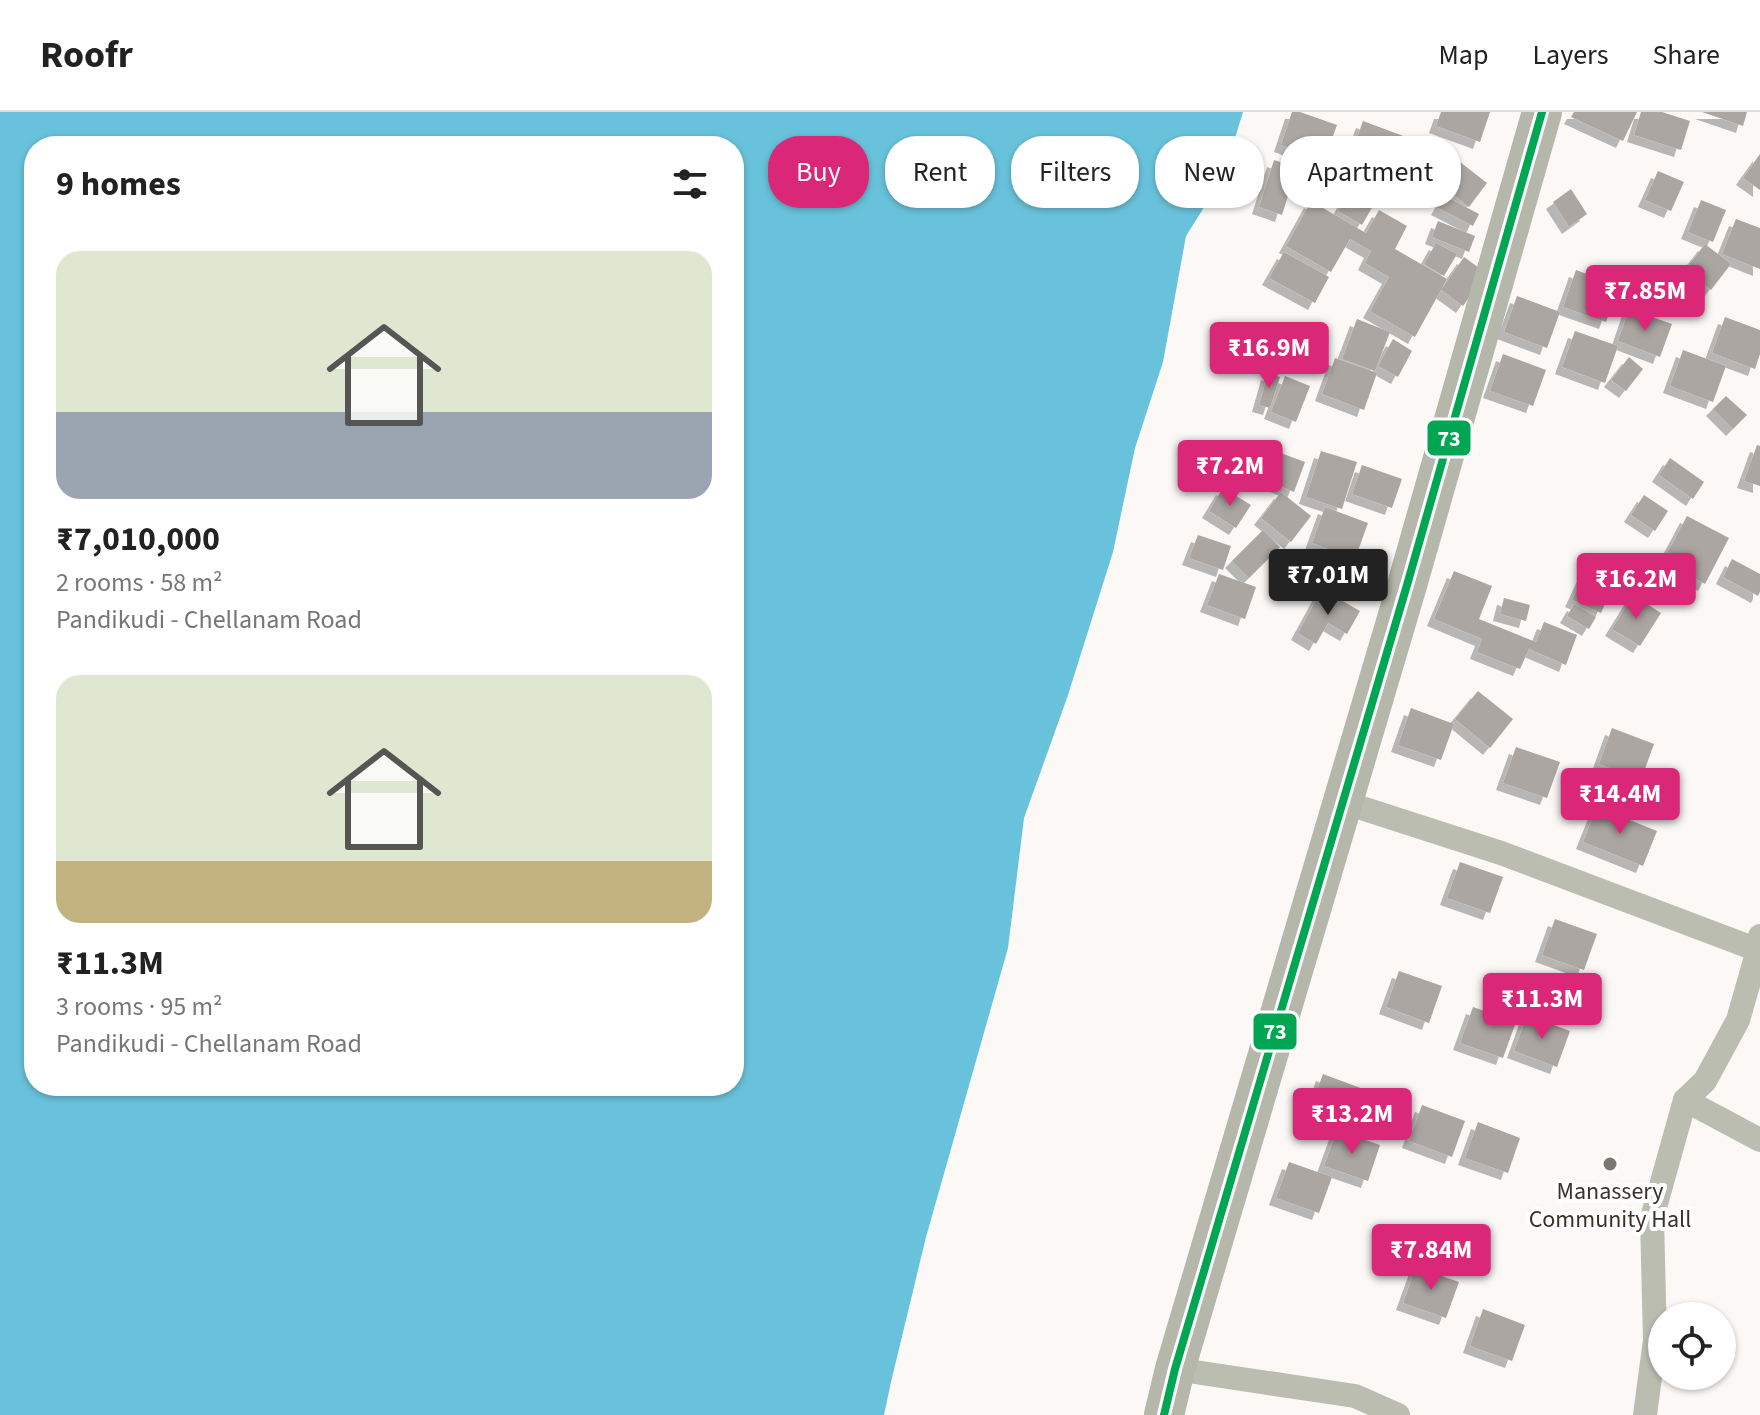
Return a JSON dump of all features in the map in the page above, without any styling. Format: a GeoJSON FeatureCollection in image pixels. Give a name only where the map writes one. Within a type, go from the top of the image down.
{"type":"FeatureCollection","features":[{"type":"Feature","properties":{"kind":"main road"},"geometry":{"type":"LineString","coordinates":[[1164,1415],[1416,555],[1542,112]]}},
{"type":"Feature","properties":{"kind":"street"},"geometry":{"type":"LineString","coordinates":[[1343,802],[1501,853],[1759,943],[1738,1020],[1705,1081],[1685,1100],[1652,1218],[1655,1340],[1645,1415]]}},
{"type":"Feature","properties":{"kind":"street"},"geometry":{"type":"LineString","coordinates":[[1685,1100],[1760,1140]]}},
{"type":"Feature","properties":{"kind":"street"},"geometry":{"type":"LineString","coordinates":[[1175,1369],[1355,1396],[1398,1415]]}},
{"type":"Feature","properties":{"kind":"water"},"geometry":{"type":"Polygon","coordinates":[[[0,112],[1243,112],[1236,136],[1155,136],[1155,208],[1204,208],[1186,236],[1163,362],[1135,448],[1113,552],[1067,698],[1024,818],[1008,948],[926,1237],[884,1415],[0,1415],[0,112]]]}},
{"type":"Feature","properties":{"kind":"building"},"geometry":{"type":"Polygon","coordinates":[[[1292,112],[1337,125],[1333,136],[1284,136],[1292,112]]]}},
{"type":"Feature","properties":{"kind":"building"},"geometry":{"type":"Polygon","coordinates":[[[1441,112],[1490,112],[1480,142],[1436,126],[1441,112]]]}},
{"type":"Feature","properties":{"kind":"building"},"geometry":{"type":"Polygon","coordinates":[[[1574,112],[1637,112],[1623,141],[1571,117],[1574,112]]]}},
{"type":"Feature","properties":{"kind":"building"},"geometry":{"type":"Polygon","coordinates":[[[1641,112],[1662,112],[1690,121],[1681,150],[1634,135],[1641,112]]]}},
{"type":"Feature","properties":{"kind":"building"},"geometry":{"type":"Polygon","coordinates":[[[1702,112],[1747,112],[1743,126],[1702,112]]]}},
{"type":"Feature","properties":{"kind":"building"},"geometry":{"type":"Polygon","coordinates":[[[1363,121],[1403,136],[1358,136],[1363,121]]]}},
{"type":"Feature","properties":{"kind":"building"},"geometry":{"type":"Polygon","coordinates":[[[1760,154],[1760,190],[1743,178],[1760,154]]]}},
{"type":"Feature","properties":{"kind":"building"},"geometry":{"type":"Polygon","coordinates":[[[1274,160],[1280,162],[1280,208],[1284,208],[1282,215],[1262,208],[1274,160]]]}},
{"type":"Feature","properties":{"kind":"building"},"geometry":{"type":"Polygon","coordinates":[[[1461,163],[1487,183],[1469,207],[1461,201],[1461,163]]]}},
{"type":"Feature","properties":{"kind":"building"},"geometry":{"type":"Polygon","coordinates":[[[1658,171],[1684,182],[1671,211],[1645,200],[1658,171]]]}},
{"type":"Feature","properties":{"kind":"building"},"geometry":{"type":"Polygon","coordinates":[[[1571,189],[1587,214],[1569,227],[1553,202],[1571,189]]]}},
{"type":"Feature","properties":{"kind":"building"},"geometry":{"type":"Polygon","coordinates":[[[1701,200],[1726,210],[1713,242],[1688,232],[1701,200]]]}},
{"type":"Feature","properties":{"kind":"building"},"geometry":{"type":"Polygon","coordinates":[[[1461,204],[1479,214],[1473,226],[1438,208],[1461,208],[1461,204]]]}},
{"type":"Feature","properties":{"kind":"building"},"geometry":{"type":"Polygon","coordinates":[[[1307,208],[1323,208],[1366,233],[1379,210],[1407,226],[1395,249],[1447,279],[1415,337],[1370,311],[1389,277],[1365,263],[1371,251],[1350,239],[1331,272],[1286,246],[1307,208]]]}},
{"type":"Feature","properties":{"kind":"building"},"geometry":{"type":"Polygon","coordinates":[[[1340,208],[1372,208],[1362,225],[1338,211],[1340,208]]]}},
{"type":"Feature","properties":{"kind":"building"},"geometry":{"type":"Polygon","coordinates":[[[1736,219],[1760,228],[1760,269],[1722,254],[1736,219]]]}},
{"type":"Feature","properties":{"kind":"building"},"geometry":{"type":"Polygon","coordinates":[[[1438,221],[1475,236],[1469,252],[1432,237],[1438,221]]]}},
{"type":"Feature","properties":{"kind":"building"},"geometry":{"type":"Polygon","coordinates":[[[1436,243],[1457,254],[1444,276],[1424,264],[1436,243]]]}},
{"type":"Feature","properties":{"kind":"building"},"geometry":{"type":"Polygon","coordinates":[[[1705,244],[1731,264],[1711,290],[1685,270],[1705,244]]]}},
{"type":"Feature","properties":{"kind":"building"},"geometry":{"type":"Polygon","coordinates":[[[1284,252],[1329,277],[1315,303],[1269,278],[1284,252]]]}},
{"type":"Feature","properties":{"kind":"building"},"geometry":{"type":"Polygon","coordinates":[[[1464,257],[1486,273],[1463,306],[1441,290],[1464,257]]]}},
{"type":"Feature","properties":{"kind":"building"},"geometry":{"type":"Polygon","coordinates":[[[1576,270],[1619,286],[1606,322],[1563,307],[1576,270]]]}},
{"type":"Feature","properties":{"kind":"building"},"geometry":{"type":"Polygon","coordinates":[[[1517,296],[1560,312],[1547,348],[1504,332],[1517,296]]]}},
{"type":"Feature","properties":{"kind":"building"},"geometry":{"type":"Polygon","coordinates":[[[1629,309],[1672,324],[1660,357],[1618,341],[1629,309]]]}},
{"type":"Feature","properties":{"kind":"building"},"geometry":{"type":"Polygon","coordinates":[[[1725,317],[1760,330],[1760,354],[1755,369],[1712,353],[1725,317]]]}},
{"type":"Feature","properties":{"kind":"building"},"geometry":{"type":"Polygon","coordinates":[[[1357,319],[1390,332],[1375,371],[1342,359],[1357,319]]]}},
{"type":"Feature","properties":{"kind":"building"},"geometry":{"type":"Polygon","coordinates":[[[1575,331],[1618,346],[1605,383],[1562,367],[1575,331]]]}},
{"type":"Feature","properties":{"kind":"building"},"geometry":{"type":"Polygon","coordinates":[[[1393,339],[1412,351],[1398,377],[1378,366],[1393,339]]]}},
{"type":"Feature","properties":{"kind":"building"},"geometry":{"type":"Polygon","coordinates":[[[1683,350],[1726,366],[1713,402],[1670,386],[1683,350]]]}},
{"type":"Feature","properties":{"kind":"building"},"geometry":{"type":"Polygon","coordinates":[[[1503,354],[1546,370],[1533,406],[1490,391],[1503,354]]]}},
{"type":"Feature","properties":{"kind":"building"},"geometry":{"type":"Polygon","coordinates":[[[1629,357],[1643,369],[1626,391],[1611,380],[1629,357]]]}},
{"type":"Feature","properties":{"kind":"building"},"geometry":{"type":"Polygon","coordinates":[[[1335,358],[1377,373],[1364,410],[1322,394],[1335,358]]]}},
{"type":"Feature","properties":{"kind":"building"},"geometry":{"type":"Polygon","coordinates":[[[1268,373],[1280,377],[1270,408],[1259,405],[1268,373]]]}},
{"type":"Feature","properties":{"kind":"building"},"geometry":{"type":"Polygon","coordinates":[[[1285,376],[1310,386],[1296,422],[1271,412],[1285,376]]]}},
{"type":"Feature","properties":{"kind":"building"},"geometry":{"type":"Polygon","coordinates":[[[1726,396],[1747,415],[1733,429],[1713,409],[1726,396]]]}},
{"type":"Feature","properties":{"kind":"building"},"geometry":{"type":"Polygon","coordinates":[[[1757,445],[1760,446],[1760,486],[1744,481],[1757,445]]]}},
{"type":"Feature","properties":{"kind":"building"},"geometry":{"type":"Polygon","coordinates":[[[1270,449],[1305,462],[1294,492],[1258,477],[1270,449]]]}},
{"type":"Feature","properties":{"kind":"building"},"geometry":{"type":"Polygon","coordinates":[[[1321,451],[1357,462],[1342,509],[1306,497],[1321,451]]]}},
{"type":"Feature","properties":{"kind":"building"},"geometry":{"type":"Polygon","coordinates":[[[1670,458],[1704,482],[1693,499],[1659,475],[1670,458]]]}},
{"type":"Feature","properties":{"kind":"building"},"geometry":{"type":"Polygon","coordinates":[[[1362,465],[1402,479],[1392,508],[1352,494],[1362,465]]]}},
{"type":"Feature","properties":{"kind":"building"},"geometry":{"type":"Polygon","coordinates":[[[1223,488],[1251,505],[1236,528],[1209,511],[1223,488]]]}},
{"type":"Feature","properties":{"kind":"building"},"geometry":{"type":"Polygon","coordinates":[[[1281,492],[1311,516],[1291,542],[1261,518],[1281,492]]]}},
{"type":"Feature","properties":{"kind":"building"},"geometry":{"type":"Polygon","coordinates":[[[1644,495],[1668,511],[1655,531],[1631,515],[1644,495]]]}},
{"type":"Feature","properties":{"kind":"building"},"geometry":{"type":"Polygon","coordinates":[[[1325,507],[1368,523],[1355,559],[1312,543],[1325,507]]]}},
{"type":"Feature","properties":{"kind":"building"},"geometry":{"type":"Polygon","coordinates":[[[1687,516],[1729,538],[1705,584],[1663,561],[1687,516]]]}},
{"type":"Feature","properties":{"kind":"building"},"geometry":{"type":"Polygon","coordinates":[[[1263,530],[1280,547],[1249,578],[1232,561],[1263,530]]]}},
{"type":"Feature","properties":{"kind":"building"},"geometry":{"type":"Polygon","coordinates":[[[1198,535],[1231,546],[1223,570],[1189,558],[1198,535]]]}},
{"type":"Feature","properties":{"kind":"building"},"geometry":{"type":"Polygon","coordinates":[[[1732,559],[1760,574],[1758,596],[1723,577],[1732,559]]]}},
{"type":"Feature","properties":{"kind":"building"},"geometry":{"type":"Polygon","coordinates":[[[1588,566],[1616,579],[1601,613],[1572,600],[1588,566]]]}},
{"type":"Feature","properties":{"kind":"building"},"geometry":{"type":"Polygon","coordinates":[[[1454,571],[1492,586],[1479,619],[1536,642],[1544,622],[1577,635],[1566,665],[1529,649],[1520,669],[1477,652],[1482,639],[1434,619],[1454,571]]]}},
{"type":"Feature","properties":{"kind":"building"},"geometry":{"type":"Polygon","coordinates":[[[1219,574],[1256,587],[1245,619],[1207,605],[1219,574]]]}},
{"type":"Feature","properties":{"kind":"building"},"geometry":{"type":"Polygon","coordinates":[[[1322,589],[1360,611],[1347,634],[1328,623],[1316,644],[1298,633],[1322,589]]]}},
{"type":"Feature","properties":{"kind":"building"},"geometry":{"type":"Polygon","coordinates":[[[1633,595],[1661,613],[1640,646],[1612,629],[1633,595]]]}},
{"type":"Feature","properties":{"kind":"building"},"geometry":{"type":"Polygon","coordinates":[[[1504,598],[1530,605],[1526,621],[1500,614],[1504,598]]]}},
{"type":"Feature","properties":{"kind":"building"},"geometry":{"type":"Polygon","coordinates":[[[1574,604],[1596,617],[1589,629],[1567,616],[1574,604]]]}},
{"type":"Feature","properties":{"kind":"building"},"geometry":{"type":"Polygon","coordinates":[[[1478,691],[1513,719],[1490,748],[1455,719],[1478,691]]]}},
{"type":"Feature","properties":{"kind":"building"},"geometry":{"type":"Polygon","coordinates":[[[1411,708],[1454,724],[1441,760],[1398,745],[1411,708]]]}},
{"type":"Feature","properties":{"kind":"building"},"geometry":{"type":"Polygon","coordinates":[[[1612,728],[1654,744],[1641,780],[1599,764],[1612,728]]]}},
{"type":"Feature","properties":{"kind":"building"},"geometry":{"type":"Polygon","coordinates":[[[1516,747],[1560,762],[1547,798],[1503,783],[1516,747]]]}},
{"type":"Feature","properties":{"kind":"building"},"geometry":{"type":"Polygon","coordinates":[[[1597,807],[1657,831],[1643,866],[1583,842],[1597,807]]]}},
{"type":"Feature","properties":{"kind":"building"},"geometry":{"type":"Polygon","coordinates":[[[1460,862],[1503,877],[1490,913],[1447,898],[1460,862]]]}},
{"type":"Feature","properties":{"kind":"building"},"geometry":{"type":"Polygon","coordinates":[[[1555,919],[1597,934],[1584,970],[1542,955],[1555,919]]]}},
{"type":"Feature","properties":{"kind":"building"},"geometry":{"type":"Polygon","coordinates":[[[1399,971],[1442,986],[1429,1023],[1386,1007],[1399,971]]]}},
{"type":"Feature","properties":{"kind":"building"},"geometry":{"type":"Polygon","coordinates":[[[1473,1007],[1516,1022],[1503,1058],[1460,1043],[1473,1007]]]}},
{"type":"Feature","properties":{"kind":"building"},"geometry":{"type":"Polygon","coordinates":[[[1527,1015],[1570,1031],[1557,1067],[1514,1051],[1527,1015]]]}},
{"type":"Feature","properties":{"kind":"building"},"geometry":{"type":"Polygon","coordinates":[[[1323,1074],[1366,1090],[1353,1126],[1310,1110],[1323,1074]]]}},
{"type":"Feature","properties":{"kind":"building"},"geometry":{"type":"Polygon","coordinates":[[[1422,1105],[1465,1121],[1452,1157],[1409,1141],[1422,1105]]]}},
{"type":"Feature","properties":{"kind":"building"},"geometry":{"type":"Polygon","coordinates":[[[1478,1122],[1520,1138],[1508,1173],[1465,1158],[1478,1122]]]}},
{"type":"Feature","properties":{"kind":"building"},"geometry":{"type":"Polygon","coordinates":[[[1337,1130],[1380,1145],[1368,1181],[1324,1166],[1337,1130]]]}},
{"type":"Feature","properties":{"kind":"building"},"geometry":{"type":"Polygon","coordinates":[[[1289,1162],[1332,1177],[1319,1213],[1276,1198],[1289,1162]]]}},
{"type":"Feature","properties":{"kind":"building"},"geometry":{"type":"Polygon","coordinates":[[[1416,1267],[1459,1282],[1446,1318],[1403,1303],[1416,1267]]]}},
{"type":"Feature","properties":{"kind":"building"},"geometry":{"type":"Polygon","coordinates":[[[1483,1309],[1525,1325],[1512,1361],[1470,1346],[1483,1309]]]}},
{"type":"Feature","properties":{"kind":"transit line","name":"73"},"geometry":{"type":"LineString","coordinates":[[1164,1415],[1542,112]]}},
{"type":"Feature","properties":{"kind":"place","name":"Manassery Community Hall"},"geometry":{"type":"Point","coordinates":[1610,1164]}}]}
